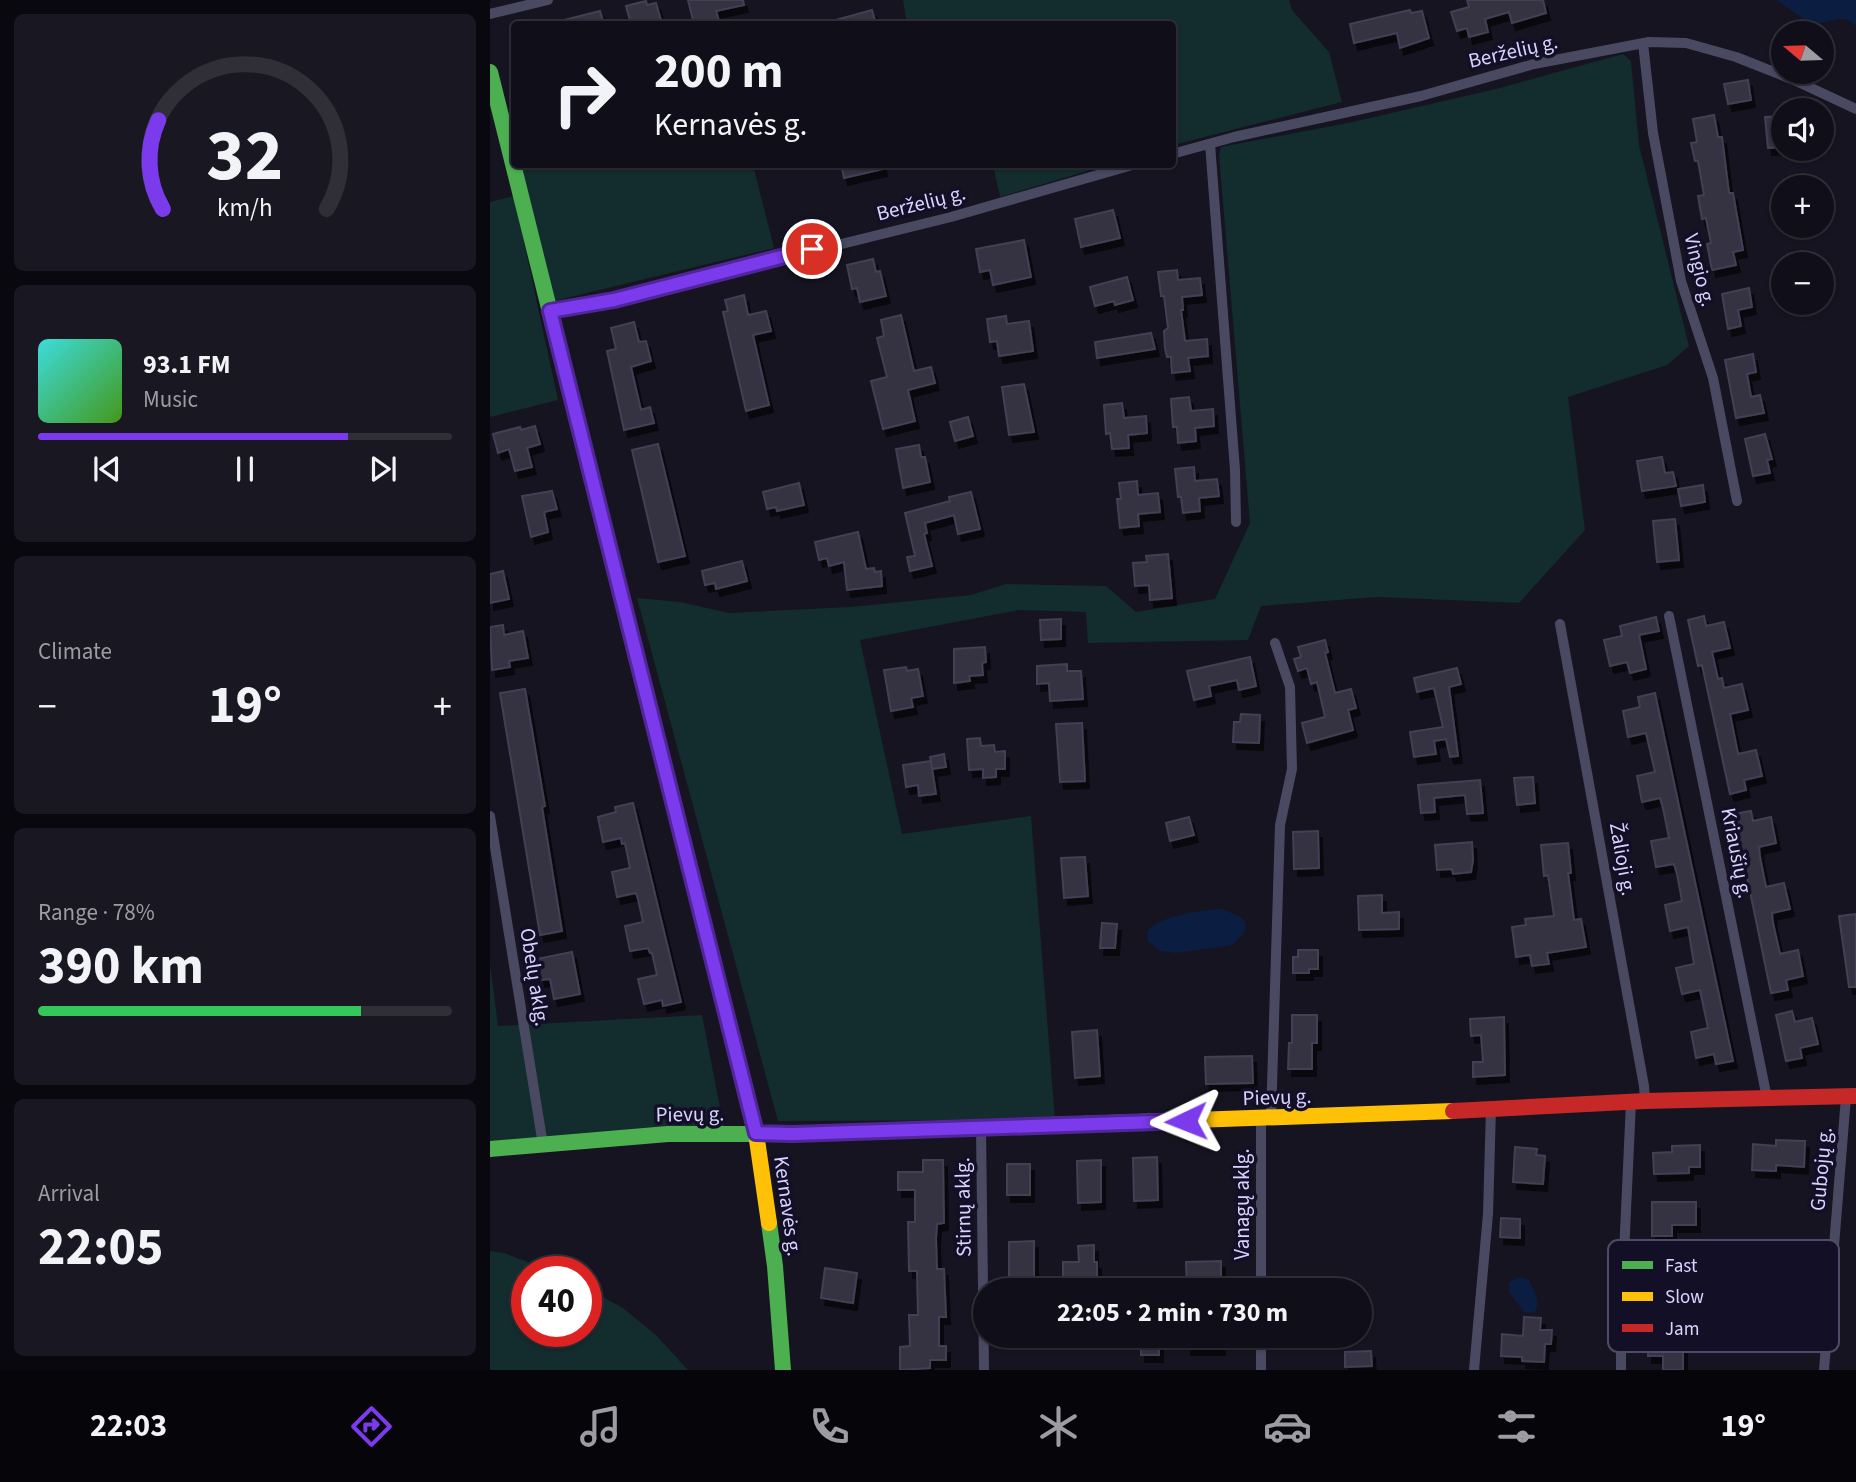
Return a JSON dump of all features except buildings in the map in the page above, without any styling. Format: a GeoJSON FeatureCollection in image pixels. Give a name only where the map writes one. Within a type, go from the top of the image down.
{"type":"FeatureCollection","features":[{"type":"Feature","properties":{"kind":"street"},"geometry":{"type":"LineString","coordinates":[[490,15],[548,0]]}},
{"type":"Feature","properties":{"kind":"street","name":"Berželių g."},"geometry":{"type":"LineString","coordinates":[[1176,153],[1422,96],[1534,64],[1643,43],[1668,41],[1706,48],[1794,80],[1856,109]]}},
{"type":"Feature","properties":{"kind":"street","name":"Vingio g."},"geometry":{"type":"LineString","coordinates":[[1643,43],[1653,134],[1675,254],[1681,281],[1713,378],[1737,501]]}},
{"type":"Feature","properties":{"kind":"street","name":"Kernavės g."},"geometry":{"type":"LineString","coordinates":[[490,72],[511,156]]}},
{"type":"Feature","properties":{"kind":"street"},"geometry":{"type":"LineString","coordinates":[[1210,144],[1237,522]]}},
{"type":"Feature","properties":{"kind":"street","name":"Kernavės g."},"geometry":{"type":"LineString","coordinates":[[514,168],[756,1133],[775,1266],[783,1370]]}},
{"type":"Feature","properties":{"kind":"street","name":"Berželių g."},"geometry":{"type":"LineString","coordinates":[[550,311],[614,300],[951,217],[1122,168]]}},
{"type":"Feature","properties":{"kind":"street","name":"Kriaušių g."},"geometry":{"type":"LineString","coordinates":[[1669,616],[1767,1098]]}},
{"type":"Feature","properties":{"kind":"street","name":"Žalioji g."},"geometry":{"type":"LineString","coordinates":[[1560,624],[1644,1086],[1638,1101],[1627,1240]]}},
{"type":"Feature","properties":{"kind":"street","name":"Vanagų aklg."},"geometry":{"type":"LineString","coordinates":[[1261,1278],[1280,825],[1292,769],[1290,687],[1275,643]]}},
{"type":"Feature","properties":{"kind":"street","name":"Obelų aklg."},"geometry":{"type":"LineString","coordinates":[[490,816],[543,1144]]}},
{"type":"Feature","properties":{"kind":"street","name":"Pievų g."},"geometry":{"type":"LineString","coordinates":[[490,1149],[667,1134],[793,1134],[1266,1119],[1638,1101],[1851,1097]]}},
{"type":"Feature","properties":{"kind":"street","name":"Gubojų g."},"geometry":{"type":"LineString","coordinates":[[1837,1240],[1851,1097]]}},
{"type":"Feature","properties":{"kind":"street"},"geometry":{"type":"LineString","coordinates":[[1474,1370],[1488,1214],[1491,1108]]}},
{"type":"Feature","properties":{"kind":"street","name":"Stirnų aklg."},"geometry":{"type":"LineString","coordinates":[[981,1128],[984,1370]]}},
{"type":"Feature","properties":{"kind":"street"},"geometry":{"type":"LineString","coordinates":[[1261,1348],[1261,1370]]}},
{"type":"Feature","properties":{"kind":"street","name":"Žalioji g."},"geometry":{"type":"LineString","coordinates":[[1622,1352],[1622,1370]]}},
{"type":"Feature","properties":{"kind":"street","name":"Gubojų g."},"geometry":{"type":"LineString","coordinates":[[1824,1370],[1826,1352]]}},
{"type":"Feature","properties":{"kind":"green space"},"geometry":{"type":"Polygon","coordinates":[[[903,0],[1289,0],[1292,10],[1329,52],[1342,102],[1176,144],[1176,21],[906,21],[903,0]]]}},
{"type":"Feature","properties":{"kind":"green space"},"geometry":{"type":"Polygon","coordinates":[[[1623,54],[1631,61],[1639,145],[1689,346],[1667,365],[1568,397],[1585,530],[1519,603],[1377,597],[1261,606],[1248,640],[1088,643],[1086,612],[1019,610],[860,640],[902,834],[1031,816],[1055,1120],[778,1121],[637,598],[680,602],[729,613],[850,607],[971,595],[1006,584],[1106,586],[1136,612],[1215,599],[1250,523],[1219,155],[1221,147],[1348,123],[1496,89],[1623,54]]]}},
{"type":"Feature","properties":{"kind":"green space"},"geometry":{"type":"Polygon","coordinates":[[[522,168],[754,168],[774,248],[554,301],[522,168]]]}},
{"type":"Feature","properties":{"kind":"green space"},"geometry":{"type":"Polygon","coordinates":[[[994,168],[1097,168],[1000,197],[994,168]]]}},
{"type":"Feature","properties":{"kind":"green space"},"geometry":{"type":"Polygon","coordinates":[[[514,196],[558,400],[490,417],[490,202],[514,196]]]}},
{"type":"Feature","properties":{"kind":"green space"},"geometry":{"type":"Polygon","coordinates":[[[490,964],[498,1026],[702,1015],[724,1128],[490,1143],[490,964]]]}},
{"type":"Feature","properties":{"kind":"green space"},"geometry":{"type":"Polygon","coordinates":[[[490,1251],[512,1256],[511,1347],[602,1347],[602,1297],[623,1308],[656,1335],[688,1370],[490,1370],[490,1251]]]}},
{"type":"Feature","properties":{"kind":"water"},"geometry":{"type":"Polygon","coordinates":[[[1777,0],[1856,0],[1856,26],[1844,19],[1809,21],[1777,0]]]}},
{"type":"Feature","properties":{"kind":"water"},"geometry":{"type":"Polygon","coordinates":[[[1222,909],[1241,917],[1246,923],[1245,932],[1233,945],[1176,953],[1160,951],[1148,941],[1147,932],[1160,922],[1192,912],[1222,909]]]}},
{"type":"Feature","properties":{"kind":"water"},"geometry":{"type":"Polygon","coordinates":[[[1519,1277],[1529,1280],[1535,1292],[1537,1305],[1534,1313],[1524,1312],[1509,1292],[1509,1283],[1519,1277]]]}},
{"type":"Feature","properties":{"kind":"traffic: fast"},"geometry":{"type":"LineString","coordinates":[[490,72],[511,156]]}},
{"type":"Feature","properties":{"kind":"traffic: fast"},"geometry":{"type":"LineString","coordinates":[[514,168],[635,652]]}},
{"type":"Feature","properties":{"kind":"traffic: fast"},"geometry":{"type":"LineString","coordinates":[[490,1149],[668,1134],[793,1134],[998,1127]]}},
{"type":"Feature","properties":{"kind":"traffic: fast"},"geometry":{"type":"LineString","coordinates":[[769,1223],[783,1370]]}},
{"type":"Feature","properties":{"kind":"traffic: slow"},"geometry":{"type":"LineString","coordinates":[[635,652],[756,1133],[769,1223]]}},
{"type":"Feature","properties":{"kind":"traffic: slow"},"geometry":{"type":"LineString","coordinates":[[998,1127],[1453,1111]]}},
{"type":"Feature","properties":{"kind":"traffic: jam"},"geometry":{"type":"LineString","coordinates":[[1453,1111],[1645,1101],[1856,1096]]}},
{"type":"Feature","properties":{"kind":"route"},"geometry":{"type":"LineString","coordinates":[[812,249],[614,300],[550,311],[756,1133],[1186,1121]]}}]}
